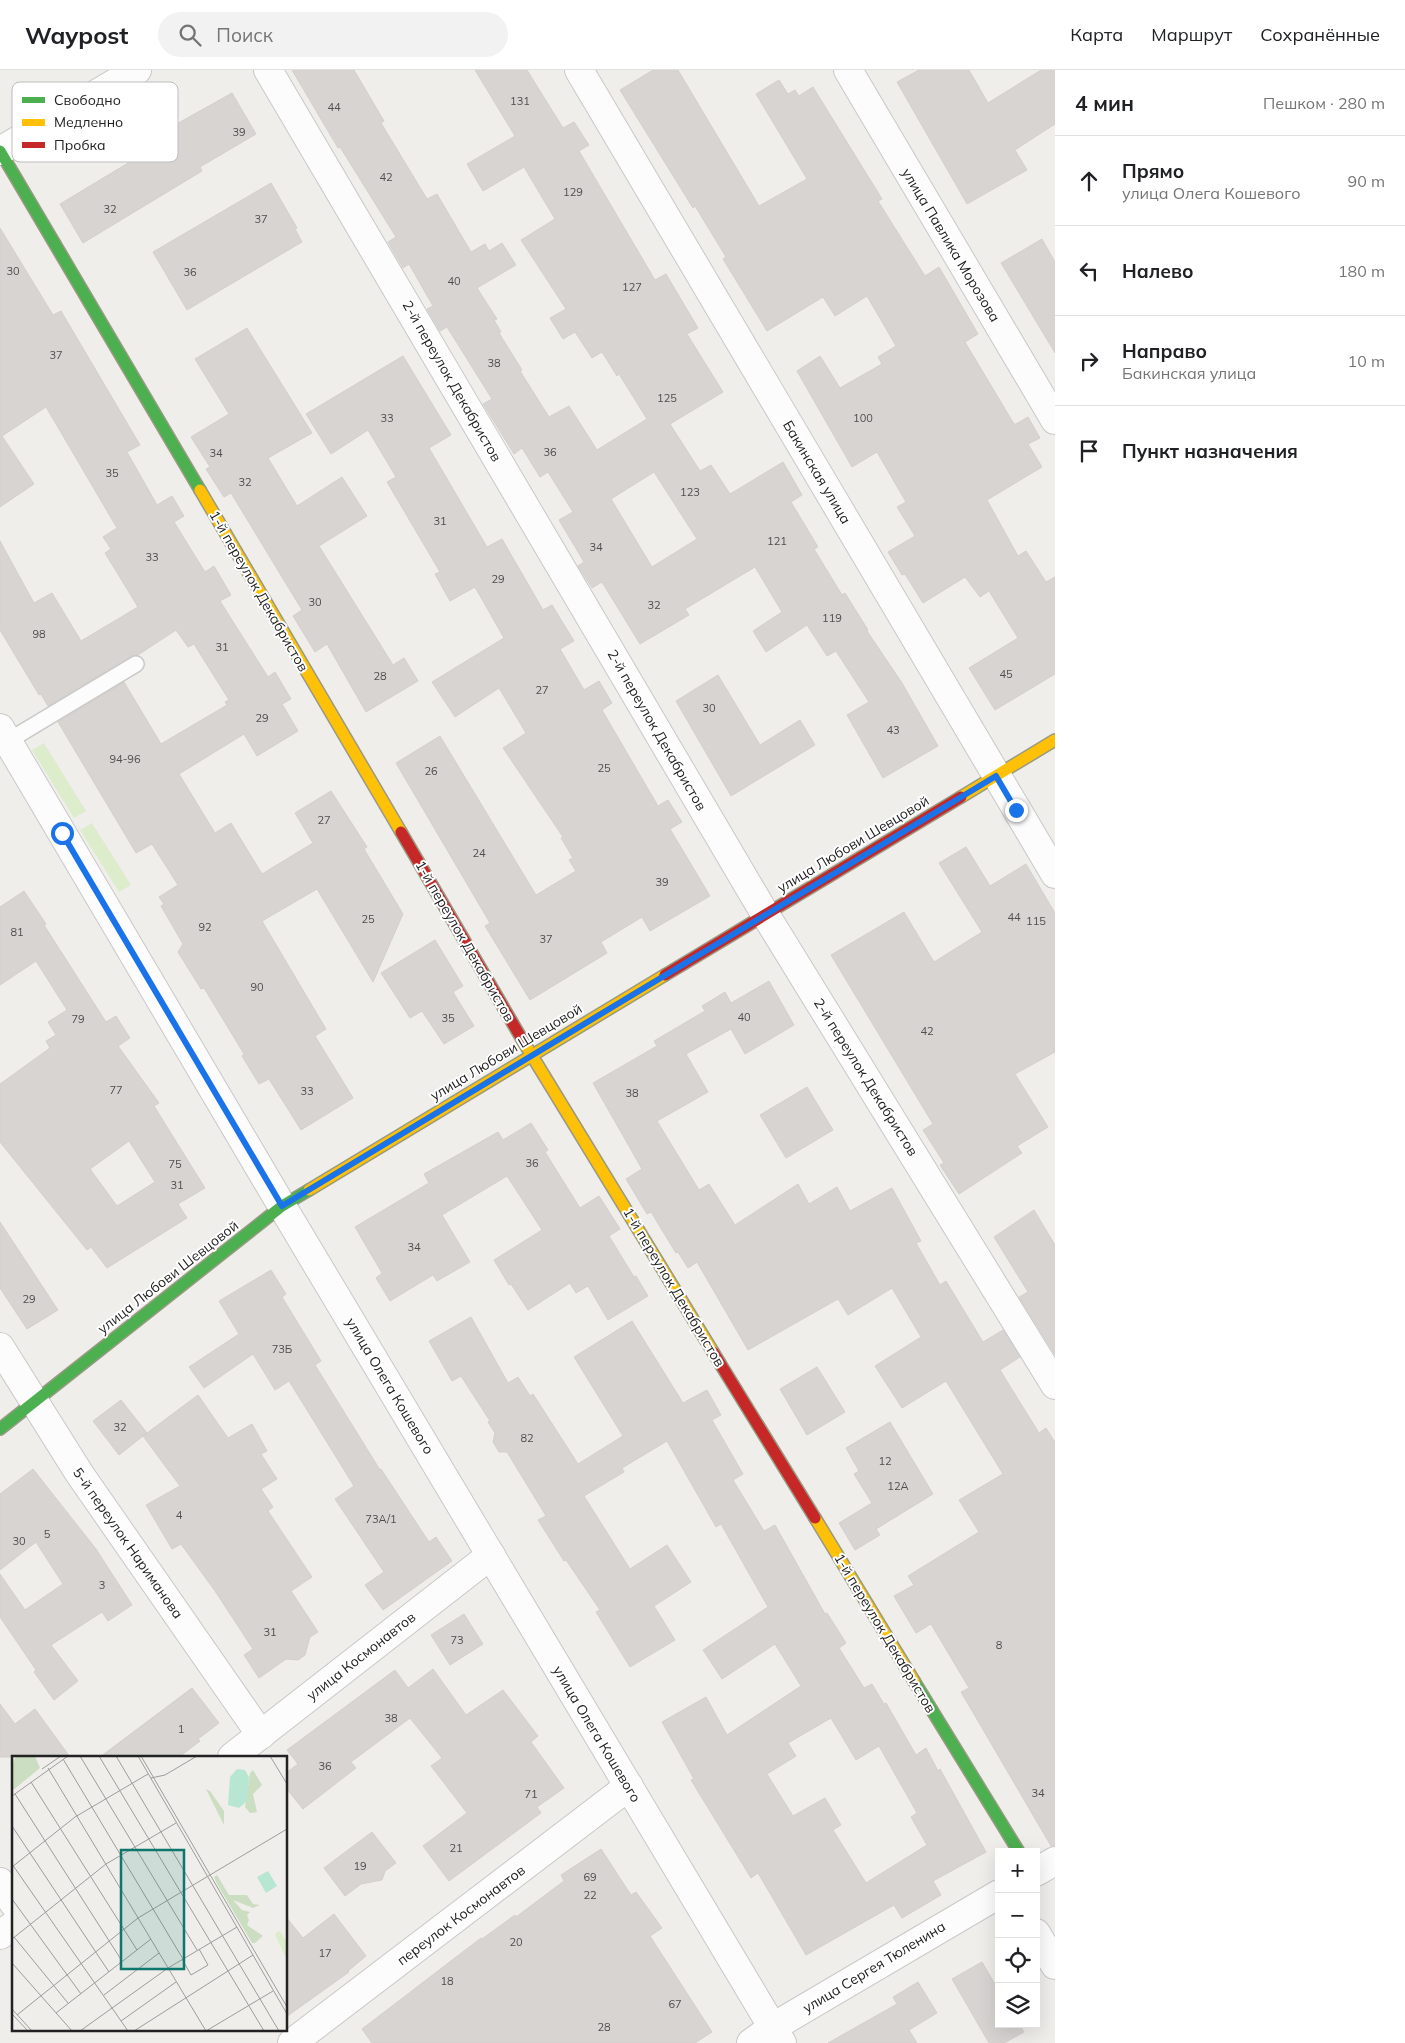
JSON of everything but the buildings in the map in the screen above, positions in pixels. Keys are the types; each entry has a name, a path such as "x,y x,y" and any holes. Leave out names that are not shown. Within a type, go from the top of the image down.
{"street":[{"path":"117,82 137,70"},
{"name":"2-й переулок Декабристов","path":"268,70 765,914 1055,1385"},
{"name":"Бакинская улица","path":"579,70 1055,874"},
{"name":"улица Павлика Морозова","path":"848,70 1055,420"},
{"path":"0,151 12,144"},
{"name":"1-й переулок Декабристов","path":"0,151 531,1054 1017,1848"},
{"name":"улица Олега Кошевого","path":"4,734 282,1206 629,1786 769,2038"},
{"name":"улица Любови Шевцовой","path":"0,1429 282,1206 531,1054 1055,740"},
{"name":"5-й переулок Нариманова","path":"0,1347 79,1473 261,1735"},
{"name":"улица Космонавтов","path":"233,1756 490,1555"},
{"name":"переулок Космонавтов","path":"292,2043 629,1786"},
{"path":"1040,1870 1055,1861"},
{"path":"0,1882 12,1901"},
{"name":"улица Сергея Тюленина","path":"769,2038 995,1897"},
{"path":"0,1936 12,1927"},
{"path":"1039,1938 1055,1965"}],"lane":[{"path":"4,734 136,664"}],"green space":[{"path":"44,743 86,811 74,818 32,750"},
{"path":"92,823 131,885 119,892 80,830"}],"traffic: fast":[{"path":"0,151 200,490"},
{"path":"0,1429 282,1206 309,1190"},
{"path":"914,1681 1017,1848"}],"traffic: slow":[{"path":"200,490 401,832"},
{"path":"961,797 1055,740"},
{"path":"309,1190 665,975"},
{"path":"523,1041 713,1352"},
{"path":"815,1518 914,1681"}],"traffic: jam":[{"path":"665,975 961,797"},
{"path":"401,832 523,1041"},
{"path":"713,1352 815,1518"}],"route":[{"path":"62,833 282,1206 531,1054 996,776 1016,810"}]}
